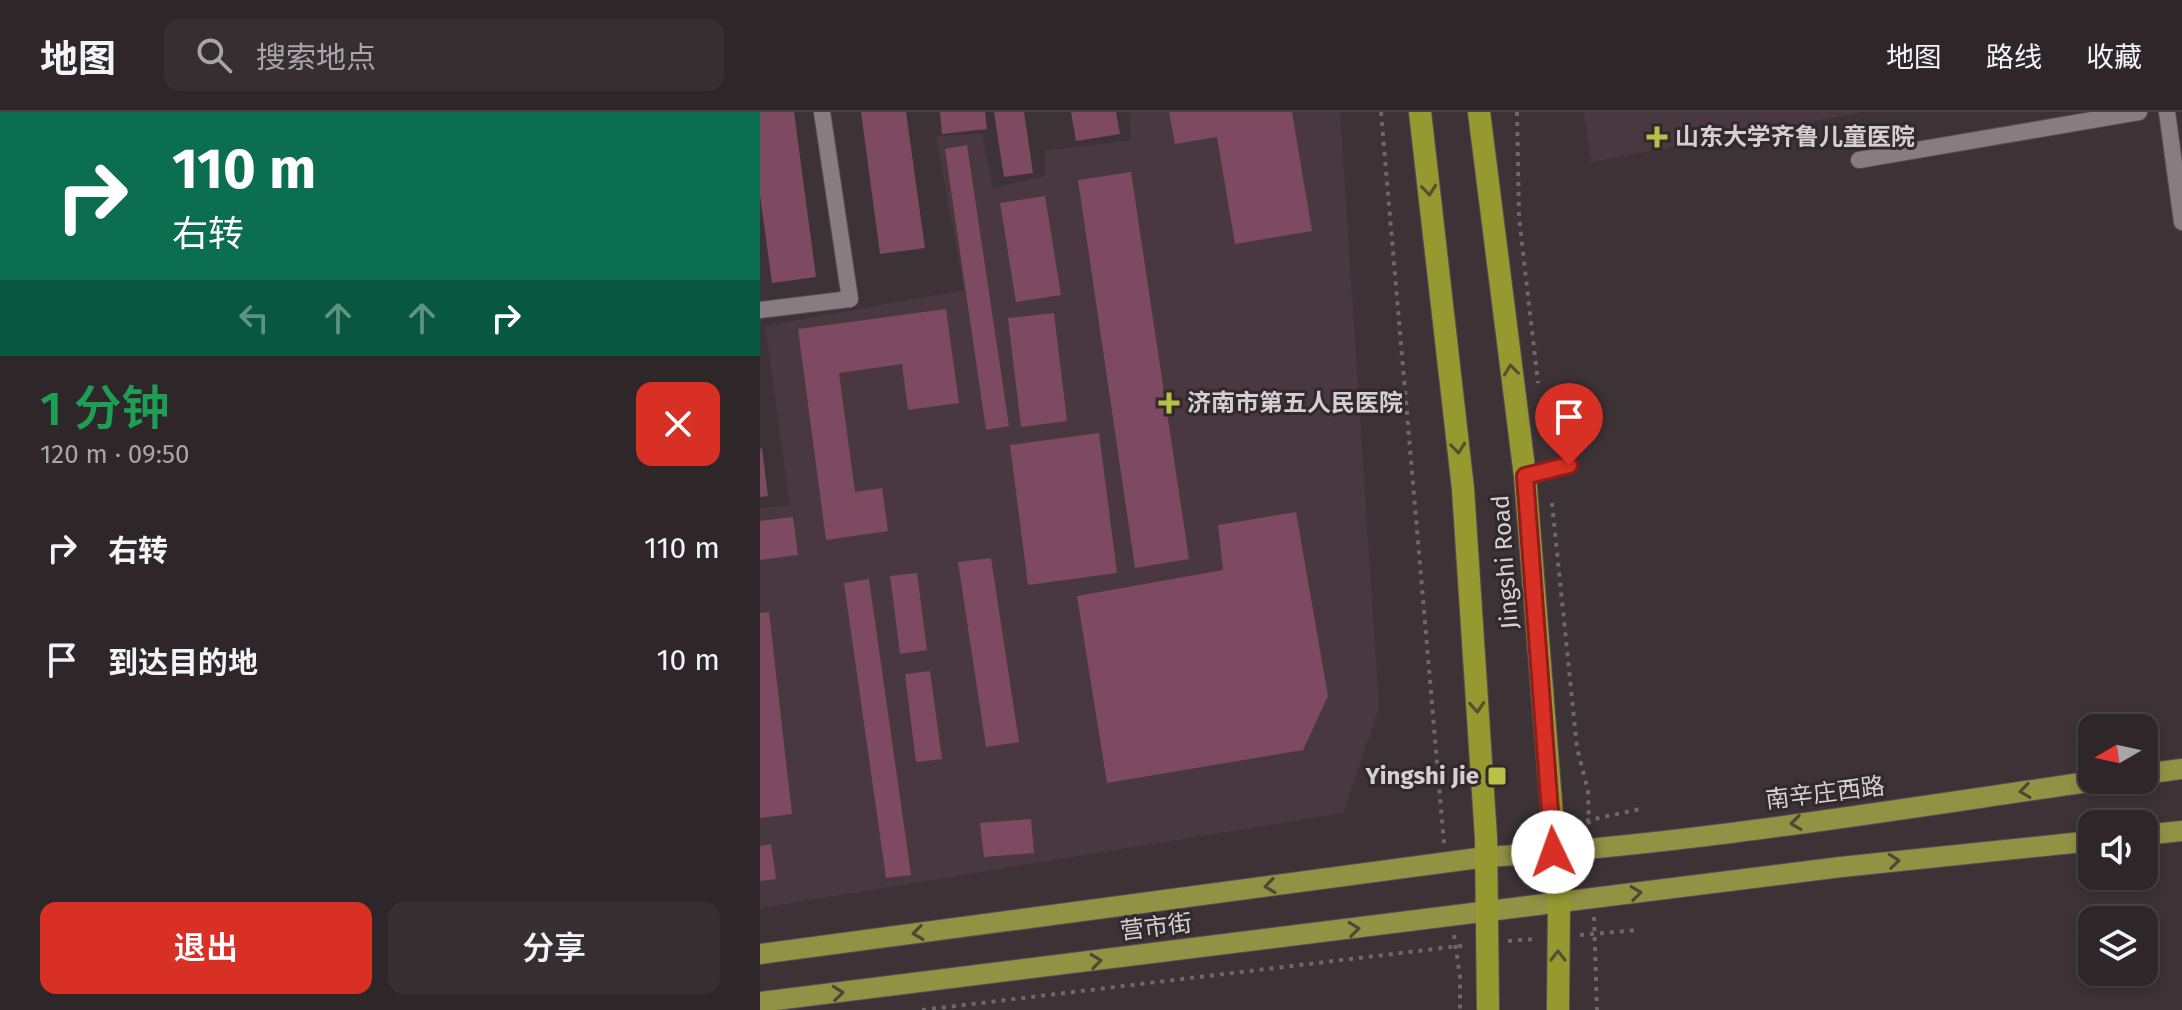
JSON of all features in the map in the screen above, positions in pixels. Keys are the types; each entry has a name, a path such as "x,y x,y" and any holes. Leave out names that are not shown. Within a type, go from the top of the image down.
{"highway":[{"name":"Jingshi Road","path":"1420,112 1463,489 1486,857 1488,1010"},
{"name":"Jingshi Road","path":"1479,112 1525,476 1559,903 1558,1010"}],"main road":[{"path":"2158,772 2182,769"},
{"name":"南辛庄西路","path":"1553,852 1901,810 2078,784"},
{"path":"2158,834 2182,831"},
{"path":"1559,903 2078,843"},
{"name":"营市街","path":"760,954 1486,857 1553,852"},
{"name":"营市街","path":"760,1002 1559,903"}],"street":[{"path":"760,310 850,299 822,112"},
{"path":"1859,160 2139,112"},
{"path":"2167,112 2182,222"},
{"path":"1525,476 1569,465"}],"path":[{"path":"1381,112 1440,818 1448,862"},
{"path":"1517,112 1519,217 1539,391"},
{"path":"1549,470 1577,748 1588,791 1588,848"},
{"path":"1592,898 1597,1010"},
{"path":"1452,916 1460,1010"},
{"path":"922,1010 1487,942 1638,930"}],"shaded area":[{"name":"济南市第五人民医院","path":"1129,112 1340,112 1379,708 1343,813 760,908 760,508 790,505 765,326 964,290 936,136 982,134 993,188 1045,176 1045,151 1131,140"},
{"name":"山东大学齐鲁儿童医院","path":"1584,112 1863,112 1591,162"}],"building":[{"path":"760,112 794,112 816,277 772,283 760,195"},
{"path":"861,112 906,112 925,248 880,254"},
{"path":"940,112 985,112 987,129 942,134"},
{"path":"994,112 1024,112 1033,173 1004,177"},
{"path":"1071,112 1116,112 1120,134 1076,141"},
{"path":"1169,112 1292,112 1312,231 1235,244 1217,137 1175,144"},
{"path":"967,145 1009,426 986,430 945,149"},
{"path":"1131,172 1189,559 1135,568 1078,180"},
{"path":"1045,196 1061,295 1016,302 1000,203"},
{"path":"946,309 959,403 908,410 902,364 839,373 855,492 882,488 888,531 826,540 798,329"},
{"path":"1054,313 1067,421 1021,427 1008,318"},
{"path":"1099,433 1117,573 1028,585 1010,445"},
{"path":"760,449 768,496 760,497"},
{"path":"1296,512 1328,696 1303,750 1107,783 1077,596 1223,570 1218,525"},
{"path":"793,517 798,555 760,560 760,521"},
{"path":"991,558 1019,742 986,747 958,562"},
{"path":"917,573 927,650 900,654 890,576"},
{"path":"869,579 911,875 886,878 844,583"},
{"path":"769,612 792,814 760,818 760,613"},
{"path":"930,671 942,759 916,762 905,674"},
{"path":"1031,819 1034,853 984,857 980,823"},
{"path":"771,844 776,879 760,881 760,846"}],"place":[{"name":"山东大学齐鲁儿童医院","path":"1657,137"},
{"name":"济南市第五人民医院","path":"1169,403"},
{"name":"Yingshi Jie","path":"1497,776"}],"route":[{"path":"1553,852 1525,476 1569,465"}]}
